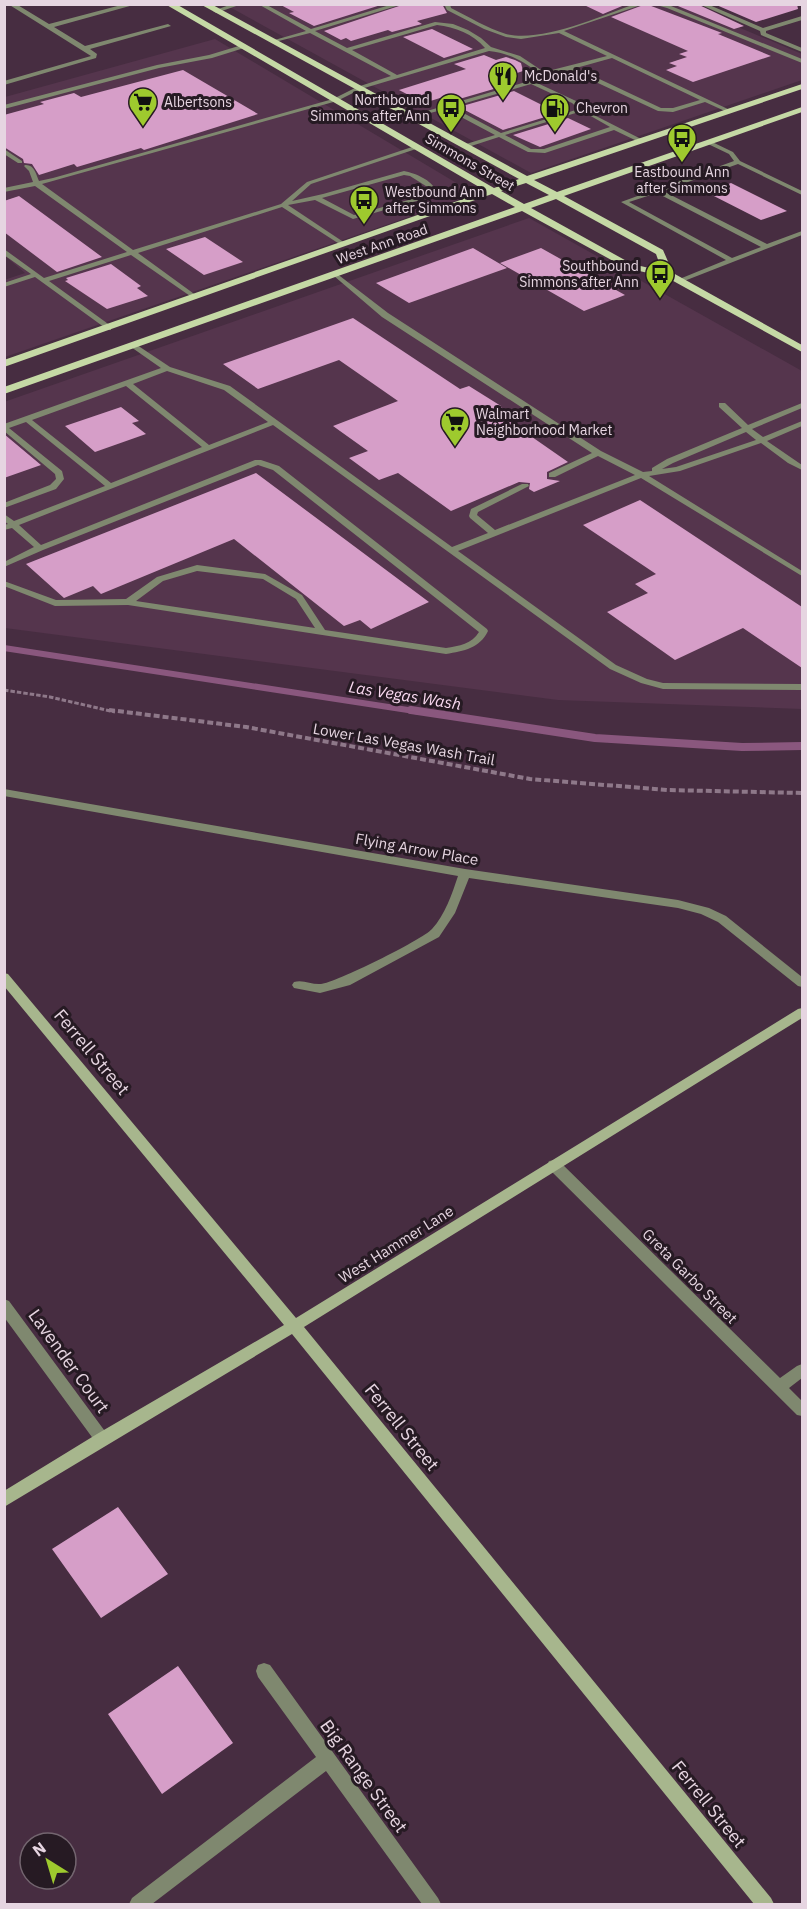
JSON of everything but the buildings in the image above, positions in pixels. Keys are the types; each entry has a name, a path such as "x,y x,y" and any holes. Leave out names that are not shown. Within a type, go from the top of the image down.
{"main road":[{"name":"Simmons Street","path":"169,4 493,191 629,266 674,278 802,349"},
{"name":"Simmons Street","path":"204,4 660,252 674,278"},
{"name":"West Ann Road","path":"4,391 121,336 195,297 493,191 802,86"},
{"name":"West Ann Road","path":"4,364 121,336 336,275 802,110"}],"street":[{"path":"4,12 14,6 28,4"},
{"path":"50,26 134,4"},
{"path":"4,82 94,57 94,54 14,6"},
{"path":"84,48 168,26"},
{"name":"Flying Arrow Place","path":"4,792 465,873 604,892 705,911 722,919 802,983"},
{"path":"298,986 320,988 346,982 435,934 443,924 459,893 465,873"},
{"name":"Ferrell Street","path":"4,978 294,1326 765,1905"},
{"name":"West Hammer Lane","path":"4,1500 102,1439 294,1326 802,1012"},
{"name":"Greta Garbo Street","path":"554,1165 802,1410"},
{"name":"Lavender Court","path":"4,1305 102,1439"},
{"path":"779,1388 802,1370"},
{"name":"Big Range Street","path":"264,1671 432,1905"},
{"path":"138,1905 327,1759"}],"lane":[{"path":"216,11 240,4"},
{"path":"273,42 401,4"},
{"path":"447,4 449,9 506,36 517,38 559,31 642,4"},
{"path":"655,4 669,7 802,61"},
{"path":"700,4 763,30 802,18"},
{"path":"263,5 397,77"},
{"path":"347,50 437,23 458,13"},
{"path":"437,23 448,24 481,40 489,49"},
{"path":"763,30 763,34 802,50"},
{"path":"559,31 729,111"},
{"path":"786,43 794,40"},
{"path":"4,107 159,66 210,57 242,47"},
{"path":"6,188 37,184 335,100 359,88 489,49 504,51 537,67 543,74"},
{"path":"412,117 531,82 543,74 612,56"},
{"path":"571,68 660,110 673,110 705,100"},
{"path":"531,82 574,102 614,128 641,141"},
{"path":"447,106 530,151 537,152 614,128"},
{"path":"465,146 584,109"},
{"path":"710,143 731,153 738,162 802,194"},
{"path":"283,205 309,183 417,147"},
{"path":"4,152 20,162"},
{"path":"731,260 624,202 738,162"},
{"path":"27,166 32,170 37,184 195,297"},
{"path":"44,280 283,205 317,198 395,174 412,174 432,187 431,194 361,216 348,217 317,198"},
{"path":"657,190 670,200 724,228 767,247"},
{"path":"283,205 343,244"},
{"path":"640,210 652,206"},
{"path":"653,218 666,213"},
{"path":"668,225 681,220"},
{"path":"680,232 693,228"},
{"path":"674,278 731,260 802,232"},
{"path":"693,239 706,235"},
{"path":"711,249 725,244"},
{"path":"4,251 167,369 227,388 613,667 663,686 802,687"},
{"path":"4,285 36,275"},
{"path":"336,275 385,315 598,453 642,475 802,574"},
{"path":"4,427 167,369"},
{"path":"127,383 208,448"},
{"path":"723,405 747,430 763,440 778,454 802,468"},
{"path":"652,472 670,461 802,405"},
{"path":"27,419 110,486"},
{"path":"4,528 274,422"},
{"path":"452,550 642,475 677,469 763,440 802,423"},
{"path":"4,427 59,473 60,479 53,487 4,506"},
{"path":"552,475 598,453"},
{"path":"4,565 40,548 258,462 276,468 484,631 482,638 475,642 462,648 446,651 128,602 55,603 4,583"},
{"path":"494,534 473,516 474,512 525,486"},
{"path":"4,516 40,548"},
{"path":"128,602 160,579 197,568 265,577 299,597 322,632"}],"path":[{"name":"Lower Las Vegas Wash Trail","path":"4,690 50,697 122,713 246,727 530,779 668,790 802,793"}],"shaded area":[{"path":"226,5 686,5 802,54 802,80 531,173"},
{"path":"215,39 475,194 5,357 4,280 25,273 5,256 5,97"},
{"path":"529,218 802,371 802,709 558,700 5,628 4,402"}],"waterway":[{"name":"Las Vegas Wash","path":"4,648 421,712"},
{"name":"Las Vegas Wash","path":"411,710 595,738 742,747 802,746"}],"place":[{"name":"McDonald's","path":"503,102"},
{"name":"Albertsons","path":"143,128"},
{"name":"Northbound Simmons after Ann","path":"451,134"},
{"name":"Chevron","path":"555,134"},
{"name":"Eastbound Ann after Simmons","path":"682,164"},
{"name":"Westbound Ann after Simmons","path":"364,226"},
{"name":"Southbound Simmons after Ann","path":"660,300"},
{"name":"Walmart Neighborhood Market","path":"455,448"}]}
